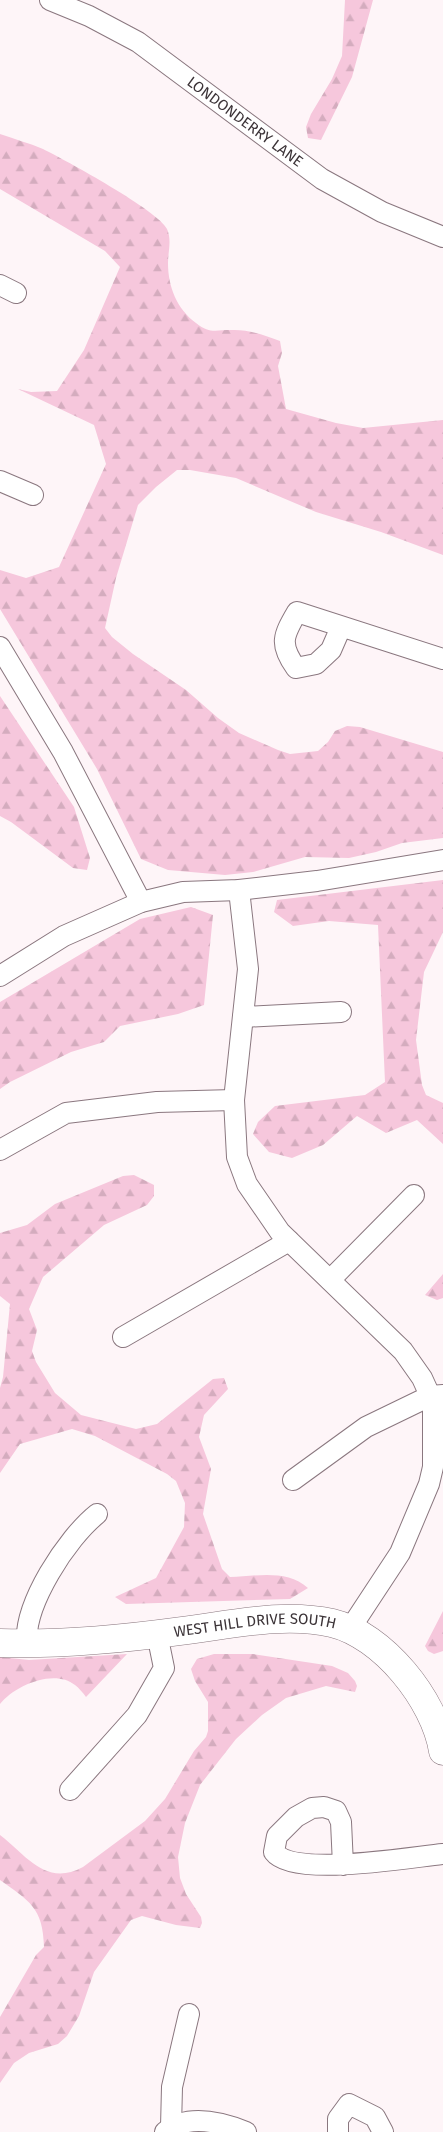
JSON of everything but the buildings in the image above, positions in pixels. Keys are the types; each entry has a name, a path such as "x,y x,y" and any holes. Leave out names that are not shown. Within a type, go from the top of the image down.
{"street":[{"name":"LONDONDERRY LANE","path":"50,0 89,16 138,42 322,179 382,212 443,237"},
{"path":"0,481 33,494"},
{"path":"341,626 443,660"},
{"path":"0,648 63,752 141,902"},
{"path":"0,976 64,936 141,902 183,892 239,890 317,881 443,860"},
{"path":"239,890 248,969 234,1100 237,1157 244,1175 258,1200 280,1232 403,1351 436,1396"},
{"path":"243,1017 341,1012"},
{"path":"0,1150 66,1113 157,1102 234,1100"},
{"path":"330,1280 414,1196"},
{"path":"123,1337 289,1240"},
{"path":"293,1480 366,1427 436,1396"},
{"path":"350,1629 400,1553 429,1484 433,1467 433,1402 436,1396"},
{"path":"27,1644 26,1634 35,1601 62,1552 82,1526 97,1514"},
{"name":"WEST HILL DRIVE SOUTH","path":"0,1643 27,1644 158,1634 252,1622 302,1618 332,1623 350,1629 393,1660 416,1688 437,1729 443,1747"},
{"path":"70,1790 138,1715 164,1668 158,1634"},
{"path":"343,1865 443,1854"},
{"path":"189,2014 172,2087 168,2129 197,2120 234,2127 246,2132"},
{"path":"338,2132 338,2119 349,2104 375,2117 383,2132"}],"green space":[{"path":"345,0 373,0 352,77 321,140 308,138 306,127 311,114 332,79 342,56"},
{"path":"0,134 43,149 71,164 110,186 147,210 160,221 167,229 169,237 168,272 172,289 179,304 189,317 209,330 250,331 280,341 282,353 278,366 286,409 336,423 363,428 443,420 443,555 381,532 316,512 236,478 190,470 177,470 138,505 116,578 105,628 112,637 133,654 186,690 218,718 239,733 278,750 290,754 318,751 328,742 335,731 347,726 360,727 443,752 443,838 402,843 376,852 349,858 305,857 253,872 225,875 168,870 141,859 97,769 0,609 0,570 26,578 59,567 106,464 94,425 18,389 31,392 57,391 84,350 120,267 105,251 0,189"},
{"path":"0,696 74,807 90,858 87,870 73,868 0,816"},
{"path":"443,880 443,932 424,972 416,1040 422,1085 426,1095 443,1103 443,1144 417,1120 386,1133 357,1116 323,1145 292,1158 269,1152 253,1134 258,1122 275,1106 365,1095 385,1082 378,925 329,921 293,926 274,912 277,900"},
{"path":"191,907 213,915 204,1005 178,1014 120,1026 104,1042 71,1052 10,1082 0,1089 0,1002 140,919"},
{"path":"134,1175 154,1185 154,1196 147,1205 104,1225 43,1277 29,1309 37,1330 32,1351 36,1362 55,1393 81,1415 136,1429 157,1424 213,1379 224,1378 228,1389 204,1415 199,1437 211,1469 203,1514 222,1569 230,1577 281,1576 300,1582 308,1588 290,1599 126,1604 115,1597 156,1578 184,1527 185,1503 176,1481 167,1474 95,1436 72,1429 20,1444 0,1473 0,1388 3,1377 10,1304 0,1296 0,1233 27,1225 55,1204 123,1176"},
{"path":"443,1274 443,1298 437,1300 425,1295"},
{"path":"443,1611 443,1651 434,1654 428,1651 425,1646"},
{"path":"127,1654 86,1697 76,1686 66,1680 56,1678 35,1681 24,1686 6,1697 0,1704 0,1657 29,1660"},
{"path":"214,1654 253,1654 332,1666 348,1673 357,1686 355,1692 326,1686 286,1698 262,1715 236,1739 200,1785 185,1823 178,1857 180,1878 186,1894 201,1917 202,1923 200,1928 176,1925 142,1916 131,1920 94,1972 79,2016 67,2036 58,2044 29,2053 14,2063 0,2083 0,2017 36,1955 44,1947 41,1923 32,1906 0,1880 0,1835 28,1860 38,1866 58,1873 70,1872 83,1867 145,1821 165,1799 194,1751 206,1737 208,1731 208,1702 195,1681 191,1669 197,1659"}]}
